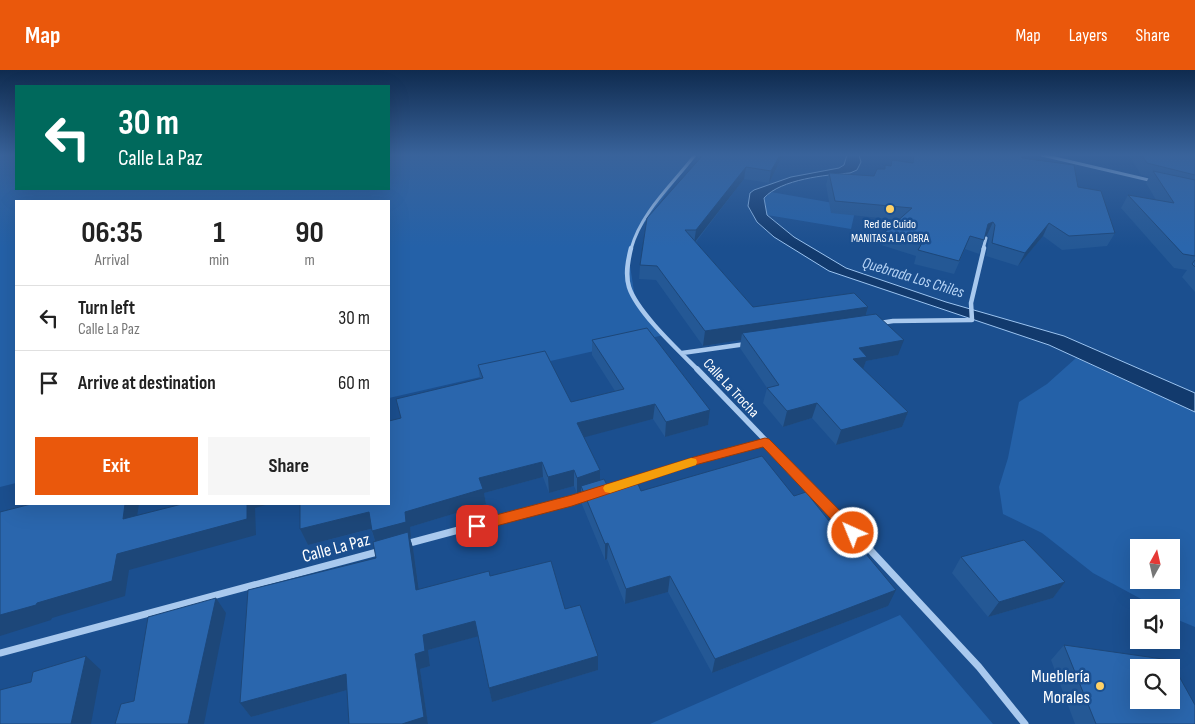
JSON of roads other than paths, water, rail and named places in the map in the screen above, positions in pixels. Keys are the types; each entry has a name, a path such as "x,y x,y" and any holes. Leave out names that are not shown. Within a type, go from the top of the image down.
{"street":[{"name":"Calle La Trocha","path":"672,186 637,233 630,252 628,270 631,291 638,304 664,335 765,442 908,589 979,667 1025,724"},
{"path":"874,324 894,321 972,320 971,303 986,238"},
{"path":"682,353 748,343"},
{"path":"600,491 694,461 765,442"},
{"path":"401,546 591,494"},
{"name":"Calle La Paz","path":"0,653 392,548"}],"place":[{"name":"Red de Cuido MANITAS A LA OBRA","path":"890,209"},
{"name":"Mueblería Morales","path":"1100,686"}],"water label":[{"name":"Quebrada Los Chiles","path":"913,278"}]}
